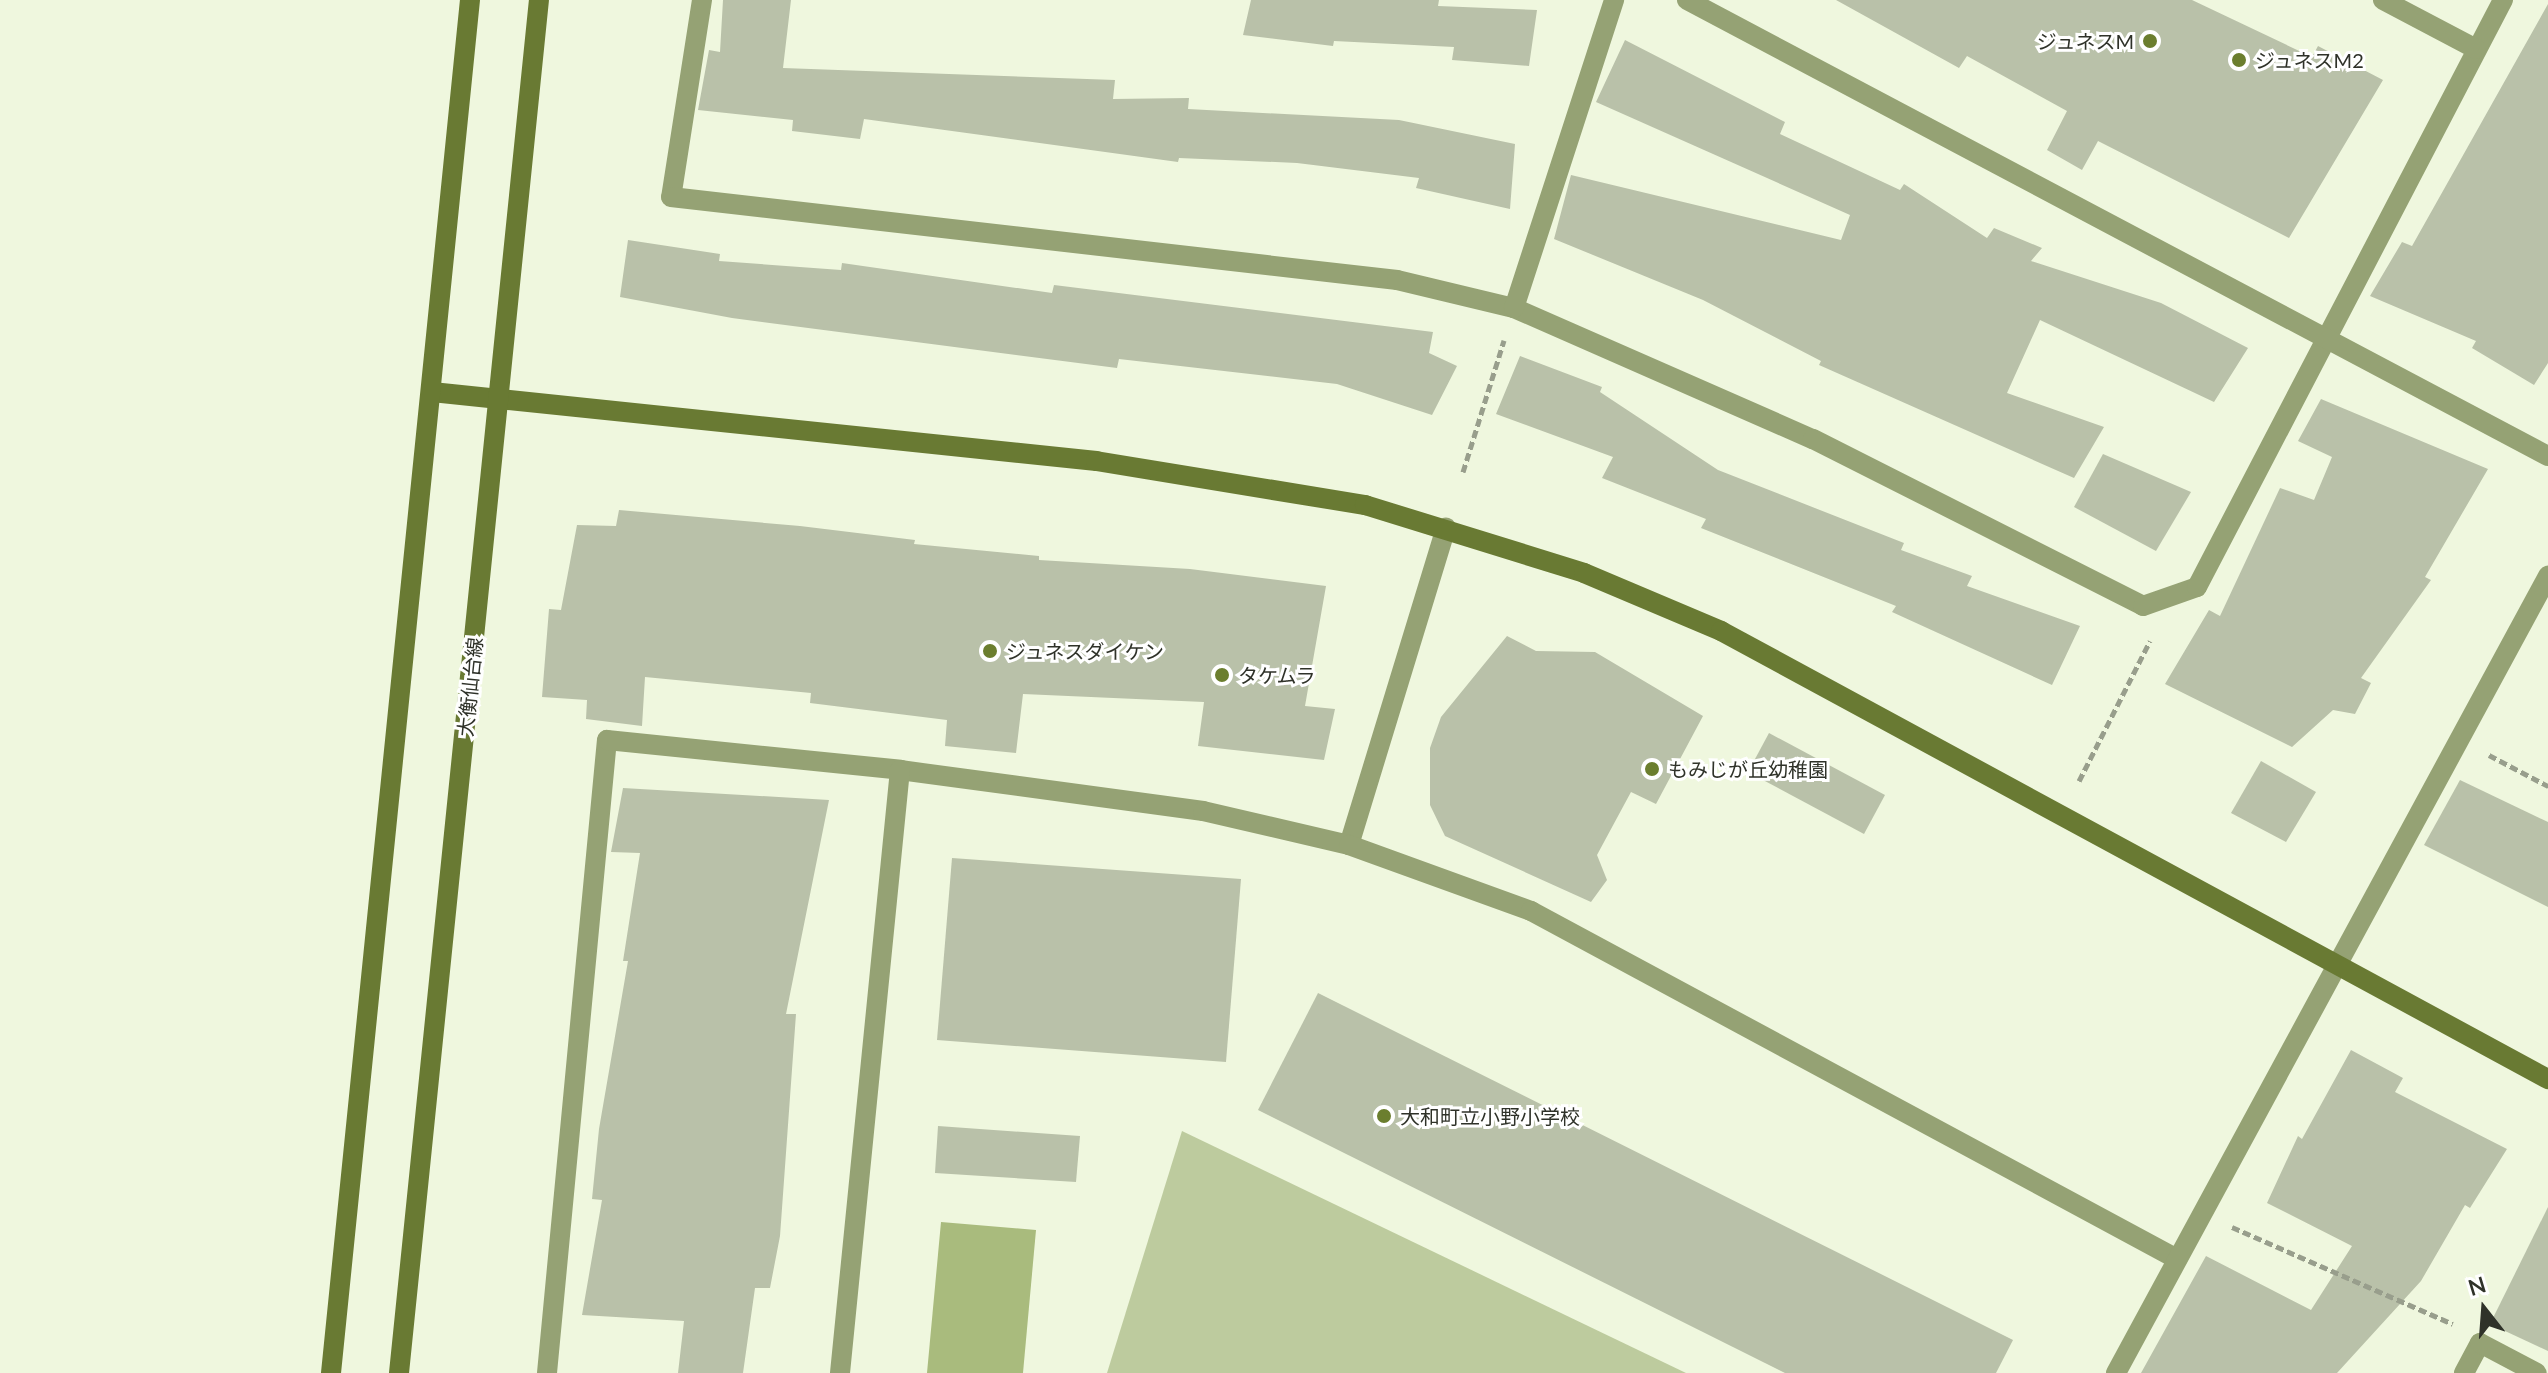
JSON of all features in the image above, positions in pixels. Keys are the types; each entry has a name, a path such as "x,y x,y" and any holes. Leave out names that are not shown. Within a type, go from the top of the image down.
{"main road":[{"path":"331,1373 470,0"},
{"name":"大衡仙台線","path":"399,1373 539,0"},
{"path":"432,392 1096,461 1365,505 1446,528 1584,573 1721,631 2548,1079"}],"street":[{"path":"702,0 671,197 1397,280 1514,308 1813,439 2143,606 2197,587 2324,337 2503,0"},
{"path":"1514,308 1614,0"},
{"path":"1687,0 2548,456"},
{"path":"2383,0 2476,49"},
{"path":"1349,845 1446,528"},
{"path":"2116,1373 2334,965 2548,576"},
{"path":"547,1373 607,740 900,770 1203,811 1349,845 1531,911 2177,1259"},
{"path":"840,1373 900,770"},
{"path":"2464,1373 2480,1343 2537,1373"}],"path":[{"path":"1463,472 1514,308"},
{"path":"2079,781 2153,635 2143,606"},
{"path":"2458,739 2548,786"},
{"path":"2201,1213 2446,1319 2480,1343"}],"shaded area":[{"path":"1182,1131 1686,1373 1107,1373"},
{"path":"941,1222 1036,1230 1023,1373 927,1373"}],"building":[{"path":"723,0 791,0 783,68 1115,80 1113,99 1189,98 1188,109 1399,120 1515,144 1510,209 1416,188 1419,178 1297,163 1179,158 1178,162 864,119 860,139 792,131 793,120 698,110 709,50 720,52"},
{"path":"1251,0 1439,0 1438,6 1537,10 1529,66 1452,60 1454,47 1334,41 1333,46 1243,35"},
{"path":"1836,0 2192,0 2312,57 2318,46 2383,80 2289,238 2098,141 2082,170 2047,150 2067,111 1967,56 1959,68"},
{"path":"2548,4 2548,363 2534,385 2472,348 2476,341 2370,296 2402,242 2412,246"},
{"path":"1625,40 1785,122 1780,134 1900,190 1904,184 1987,238 1994,228 2042,248 2031,261 2161,303 2248,348 2214,402 2040,320 2007,393 2104,427 2074,478 1819,365 1821,361 1703,300 1554,239 1571,175 1841,240 1850,215 1596,102"},
{"path":"628,240 720,254 719,261 841,270 842,263 1052,293 1054,285 1433,332 1429,353 1457,366 1432,415 1337,384 1119,359 1117,368 732,318 620,297"},
{"path":"1520,356 1602,387 1600,392 1718,470 1904,543 1901,550 1972,576 1967,586 2080,626 2052,685 1892,612 1896,606 1701,528 1706,519 1602,478 1613,457 1496,414"},
{"path":"2321,399 2488,469 2425,577 2431,580 2361,678 2371,683 2355,714 2333,710 2292,747 2165,684 2209,610 2220,616 2280,488 2314,500 2332,457 2298,441"},
{"path":"2103,454 2191,492 2156,551 2074,507"},
{"path":"619,510 800,526 915,540 914,544 1039,556 1039,560 1190,569 1326,586 1305,706 1335,709 1324,760 1198,746 1204,702 1023,694 1016,753 945,746 947,720 810,703 811,693 645,677 642,726 586,719 587,700 542,697 549,609 561,610 577,525 616,526"},
{"path":"1507,636 1536,651 1595,652 1703,716 1656,804 1631,792 1597,855 1607,880 1591,902 1445,836 1430,805 1430,748 1441,717"},
{"path":"1769,733 1885,795 1864,834 1748,772"},
{"path":"2261,761 2316,792 2286,842 2231,813"},
{"path":"2460,780 2548,822 2548,907 2424,845"},
{"path":"623,788 829,800 786,1014 796,1014 780,1236 770,1288 755,1288 743,1373 678,1373 684,1321 582,1315 602,1200 592,1199 599,1129 628,961 623,961 640,853 611,852"},
{"path":"952,858 1241,879 1226,1062 937,1040"},
{"path":"1318,993 2013,1340 1996,1373 1785,1373 1258,1110"},
{"path":"2351,1050 2403,1078 2395,1092 2507,1149 2470,1208 2465,1205 2421,1281 2337,1373 2141,1373 2206,1256 2311,1310 2352,1246 2267,1203 2298,1136 2302,1139"},
{"path":"938,1126 1080,1136 1076,1182 935,1173"},
{"path":"2548,1207 2548,1351 2490,1324"}],"place":[{"name":"ジュネスM","path":"2150,41"},
{"name":"ジュネスM2","path":"2239,60"},
{"name":"ジュネスダイケン","path":"990,651"},
{"name":"タケムラ","path":"1222,675"},
{"name":"もみじが丘幼稚園","path":"1652,769"},
{"name":"大和町立小野小学校","path":"1384,1116"}]}
